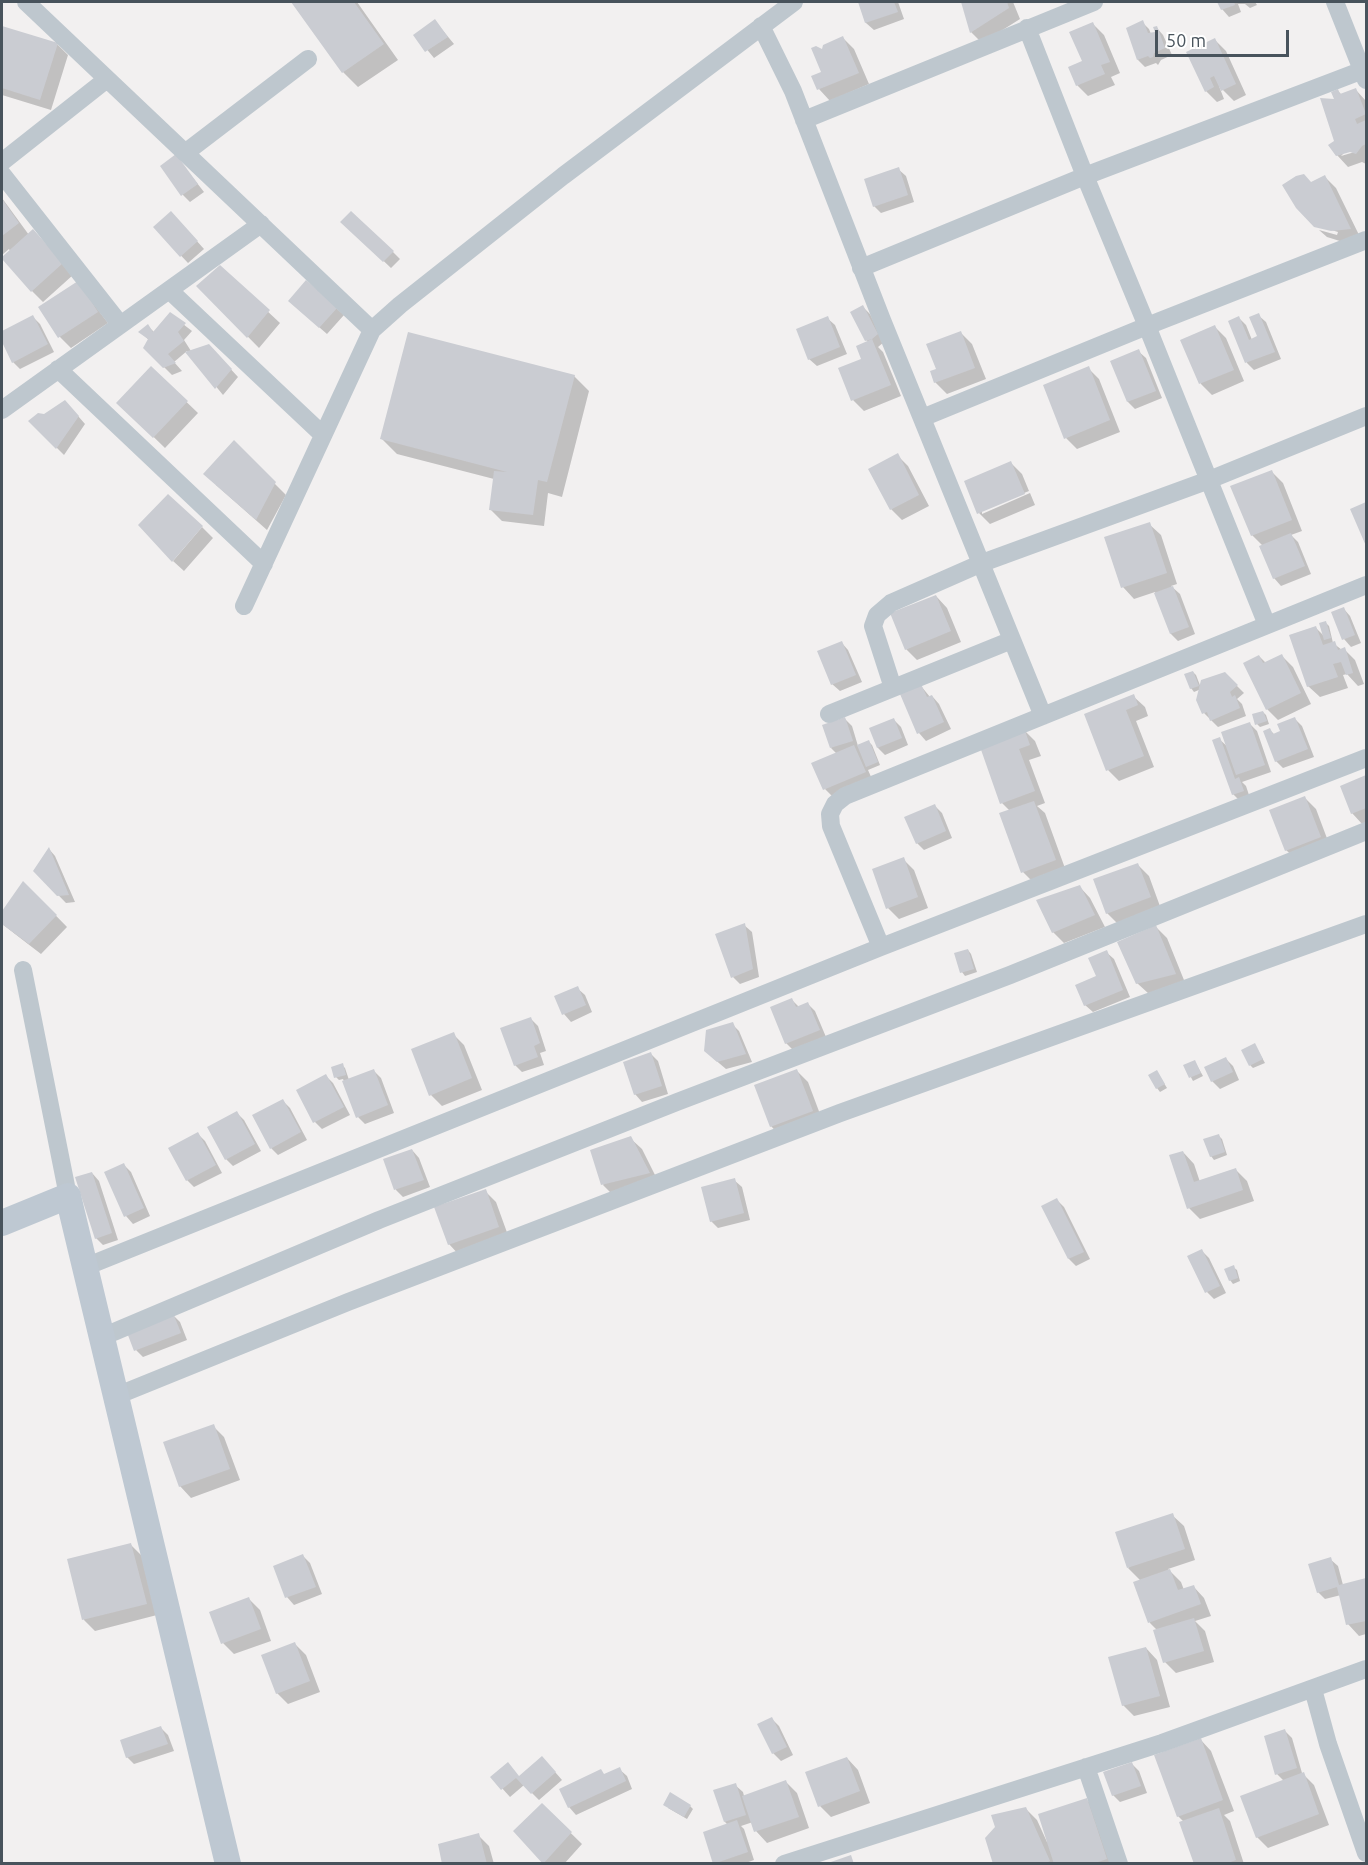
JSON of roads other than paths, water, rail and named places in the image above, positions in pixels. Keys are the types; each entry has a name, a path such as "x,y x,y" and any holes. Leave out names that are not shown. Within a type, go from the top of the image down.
{"street":[{"path":"26,2 372,330"},
{"path":"244,606 372,330 400,305 563,176 794,2"},
{"path":"804,120 1094,2"},
{"path":"861,268 1085,177 1365,73 1335,2"},
{"path":"760,26 793,91 861,268 1043,716"},
{"path":"1027,28 1267,625"},
{"path":"185,153 308,59"},
{"path":"2,162 107,79"},
{"path":"2,174 120,324"},
{"path":"5,401 58,369 261,224"},
{"path":"922,418 1366,240"},
{"path":"169,290 323,435"},
{"path":"58,369 264,564"},
{"path":"893,688 873,626 877,615 891,603 981,563 1209,480 1366,416"},
{"path":"881,948 831,826 830,814 835,804 845,796 1366,585"},
{"path":"829,714 1012,640"},
{"path":"85,1267 881,948 1366,759"},
{"path":"102,1337 380,1220 677,1102 1010,975 1366,831"},
{"path":"116,1396 348,1302 840,1113 1366,924"},
{"path":"23,970 68,1196 228,1863"},
{"path":"2,1223 68,1196"},
{"path":"784,1863 1162,1743 1366,1669"},
{"path":"1313,1689 1328,1744 1363,1834 1366,1853"},
{"path":"1086,1767 1119,1863"}]}
